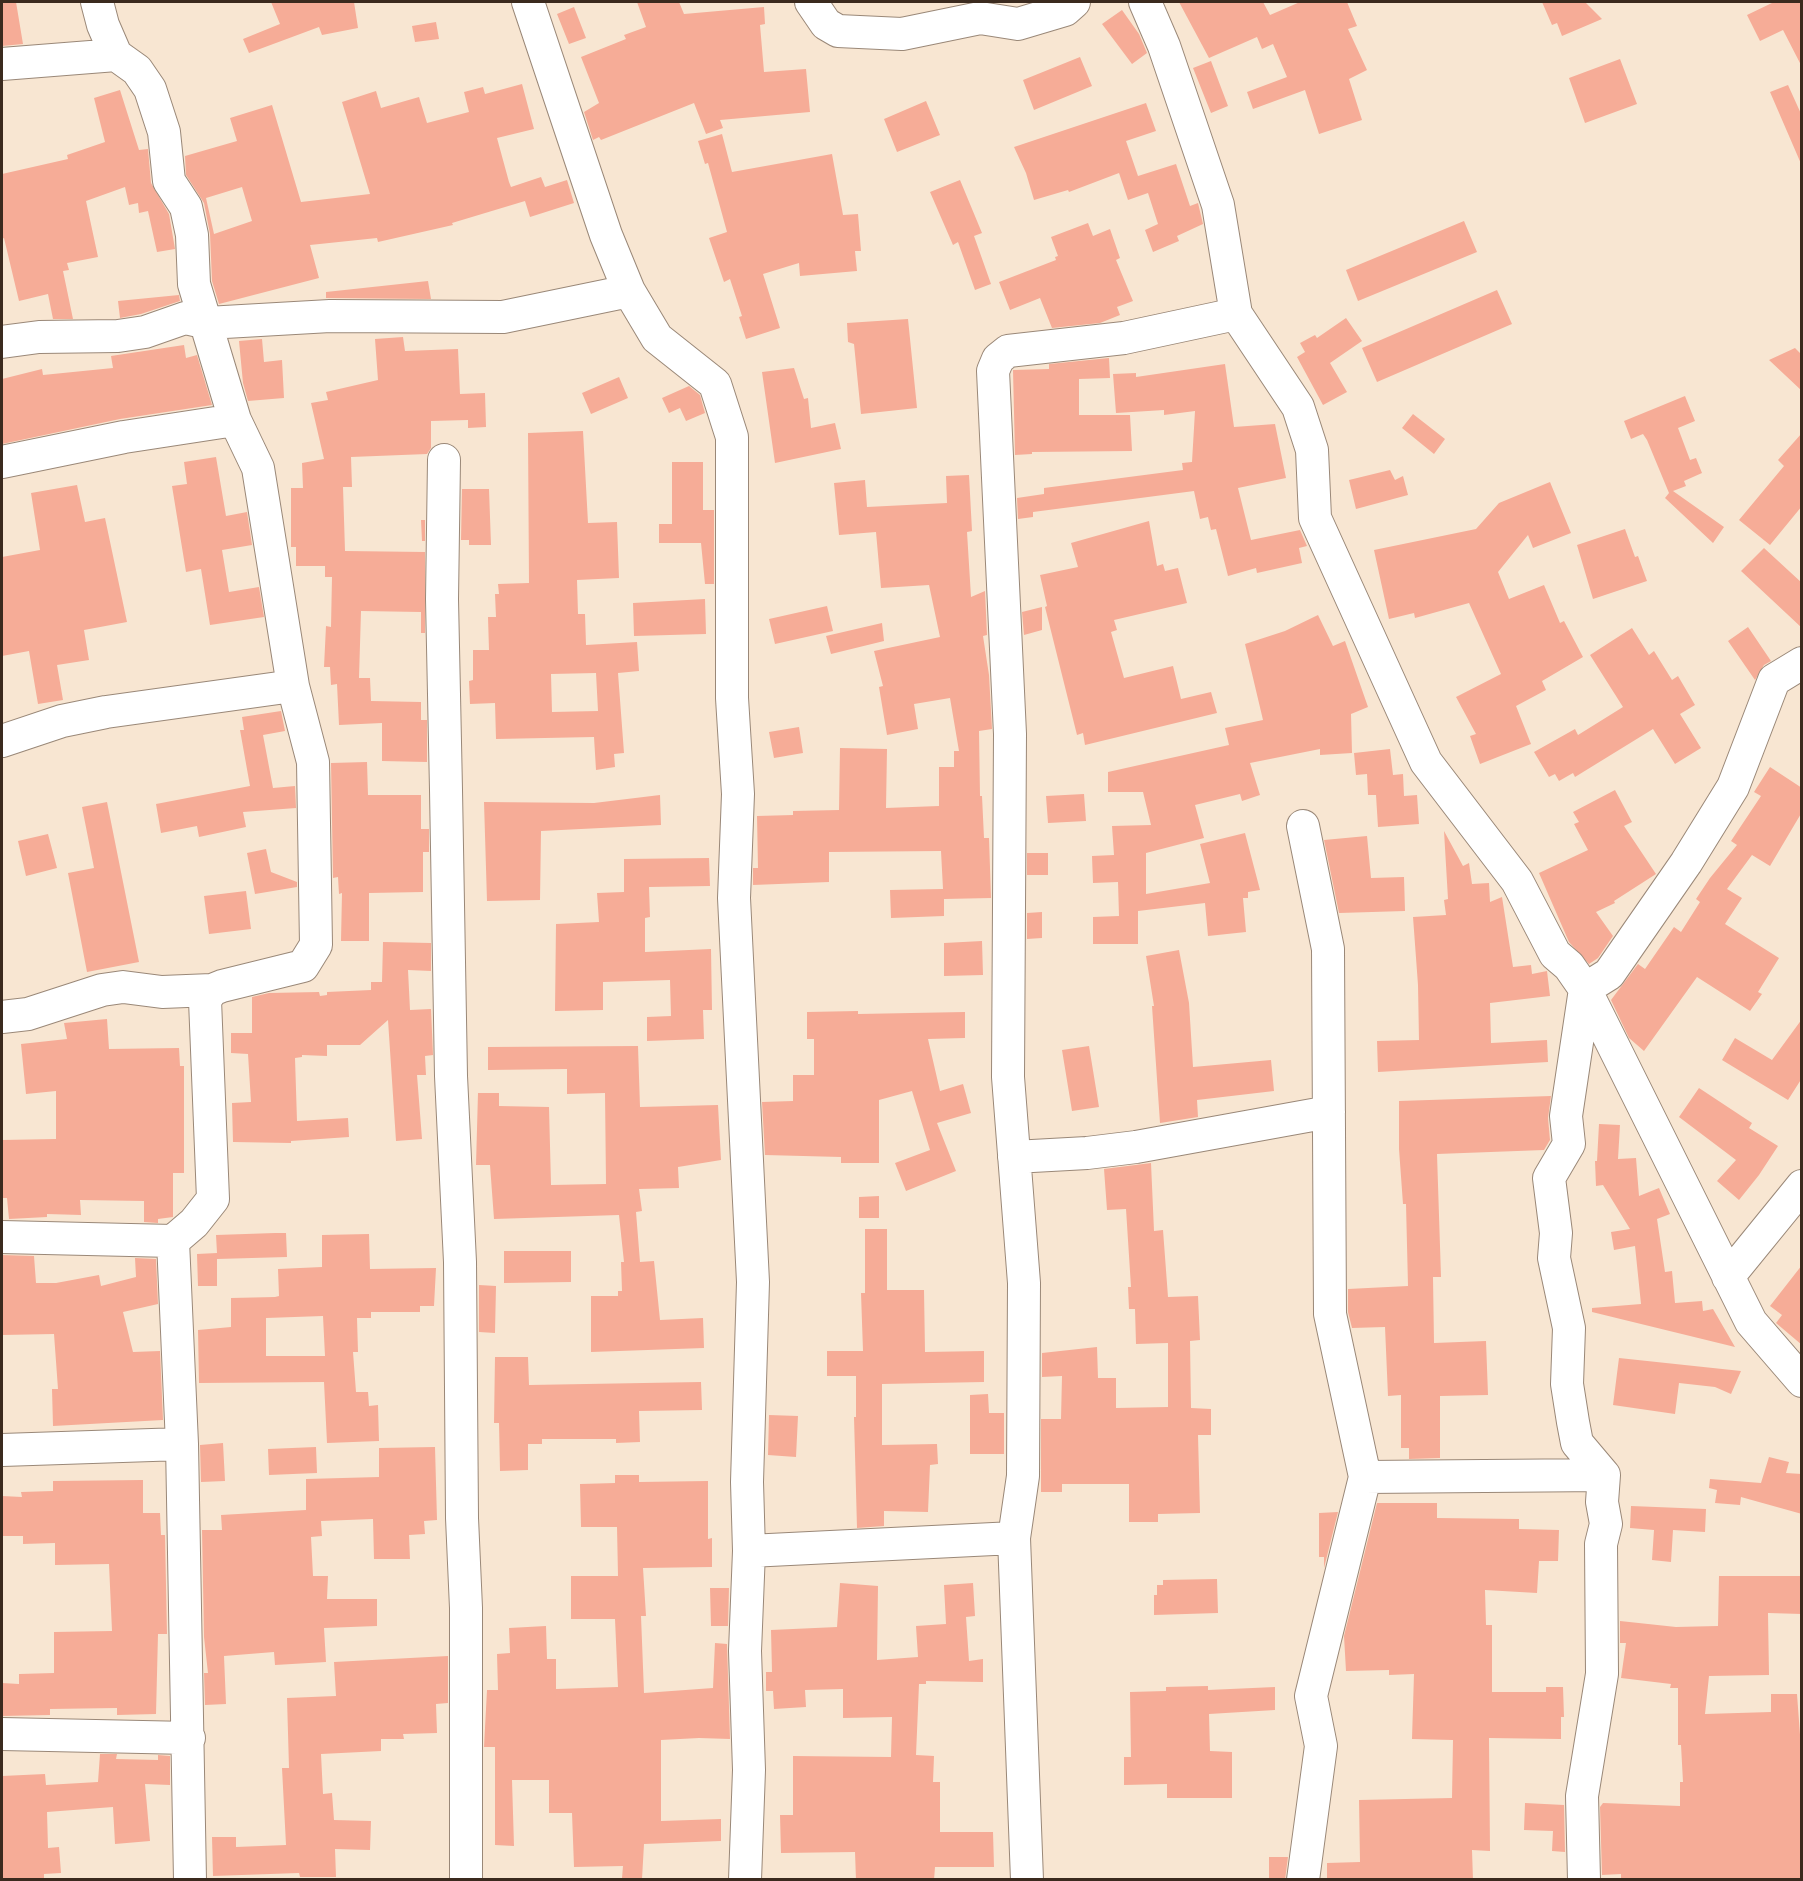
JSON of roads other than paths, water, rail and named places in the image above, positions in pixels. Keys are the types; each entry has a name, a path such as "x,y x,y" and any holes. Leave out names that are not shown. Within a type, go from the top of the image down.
{"street":[{"path":"2,1017 28,1014 102,990 123,987 162,992 212,990 303,966 316,945 313,762 293,686 258,468 235,420 194,284 192,235 186,207 169,181 164,132 150,89 137,70 116,55 103,25 97,2"},
{"path":"528,2 606,235 629,291 657,338 715,384 732,437 732,698 738,794 734,898 753,1282 747,1482 748,1770 745,1880"},
{"path":"811,2 826,24 838,31 902,34 980,18 1018,24 1026,23 1065,10 1074,2"},
{"path":"1145,2 1164,45 1218,205 1236,314 1298,407 1312,450 1315,518 1426,762 1517,880 1556,954 1569,966 1585,989 1751,1322 1802,1380"},
{"path":"2,64 116,55"},
{"path":"2,342 39,337 145,332 185,318 207,324 330,316 503,317 629,291"},
{"path":"1027,1880 1014,1538 1023,1476 1024,1283 1008,1077 1010,734 993,371 998,359 1008,351 1124,338 1236,314"},
{"path":"2,462 124,437 235,420"},
{"path":"444,460 442,598 447,873 451,1076 460,1262 462,1518 466,1608 466,1880"},
{"path":"1584,1880 1582,1796 1602,1674 1600,1544 1606,1524 1602,1502 1604,1476 1577,1443 1573,1422 1567,1384 1569,1328 1554,1258 1556,1233 1549,1178 1569,1144 1566,1116 1585,989 1609,974 1733,788 1774,680 1802,663"},
{"path":"2,741 62,721 106,712 293,686"},
{"path":"1303,826 1328,948 1330,1314 1365,1477 1311,1696 1321,1746 1303,1880"},
{"path":"2,1237 173,1241 194,1223 213,1199 205,1000 212,990"},
{"path":"1014,1156 1087,1153 1136,1147 1329,1112"},
{"path":"1728,1277 1802,1186"},
{"path":"173,1241 182,1444 190,1880"},
{"path":"2,1450 182,1444"},
{"path":"1365,1477 1604,1476"},
{"path":"749,1551 1014,1538"},
{"path":"2,1734 189,1738"}]}
